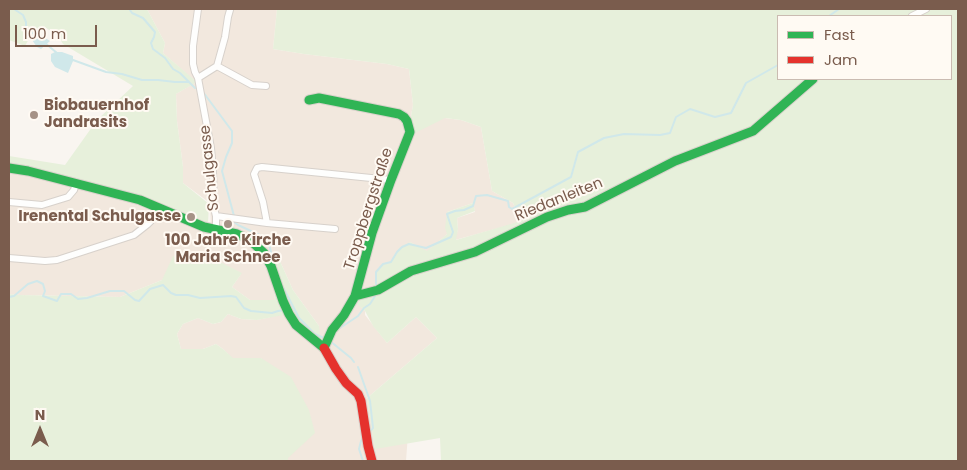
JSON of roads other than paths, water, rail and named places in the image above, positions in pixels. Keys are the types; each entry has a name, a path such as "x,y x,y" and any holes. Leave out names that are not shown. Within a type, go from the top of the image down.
{"street":[{"name":"Schulgasse","path":"198,9 193,46 193,64 198,78 211,148 216,230"},
{"path":"914,15 926,9"},
{"path":"198,78 217,66 230,10"},
{"path":"217,66 252,85 266,86"},
{"name":"Riedanleiten","path":"355,296 376,291 412,270 475,252 547,216 585,207 675,161 753,131 812,80"},
{"name":"Troppbergstraße","path":"309,100 319,98 399,114 407,120 410,132 372,233 355,296"},
{"path":"9,168 28,170 140,200 204,227 237,234 251,241 264,253 271,266 287,310 296,325 324,345 336,369 346,383 358,394 372,461"},
{"path":"267,224 263,202 254,174 257,168 391,180"},
{"path":"9,202 42,205 68,197 76,184"},
{"path":"9,258 57,260 134,235 163,209"},
{"path":"216,216 267,224 335,230"},
{"path":"324,345 329,334 344,315 355,296"}],"water":[{"path":"36,32 50,41 41,49 32,40 33,33"},
{"path":"62,52 73,56 68,73 55,67 51,61 51,54"}],"waterway":[{"path":"14,9 23,15 26,29 34,34"},
{"path":"130,9 132,13 143,18 155,32 151,43 153,49 165,58 173,69 180,73 195,88"},
{"path":"830,15 839,9 855,9"},
{"path":"45,43 57,53"},
{"path":"73,60 106,72 122,74 142,80 189,82"},
{"path":"376,289 376,272 383,264 391,262 397,252 409,244 426,248 451,237 453,232 447,214 473,206 476,196 487,195 508,201 509,207 512,209 571,177 578,152 604,138 624,134 660,135 670,133 676,117 690,109 715,117 731,113 746,83 777,66"},
{"path":"203,92 232,131 232,143 222,171 234,216"},
{"path":"234,222 266,238 273,261"},
{"path":"9,297 14,296 28,284 37,281 43,284 45,291 43,296 57,301 61,294 71,294 78,299 110,291 124,291 139,301 150,289 163,285 176,295 200,298 236,297 244,308 251,311 272,313 285,310"},
{"path":"283,287 299,318 315,334 326,339"},
{"path":"337,330 358,316 370,304 377,293"},
{"path":"330,341 354,362"},
{"path":"358,367 370,401 373,428 369,433"},
{"path":"363,461 359,449 364,438"}],"place":[{"name":"Biobauernhof Jandrasits","path":"34,115"},
{"name":"Irenental Schulgasse","path":"191,217"},
{"name":"100 Jahre Kirche Maria Schnee","path":"228,224"}]}
